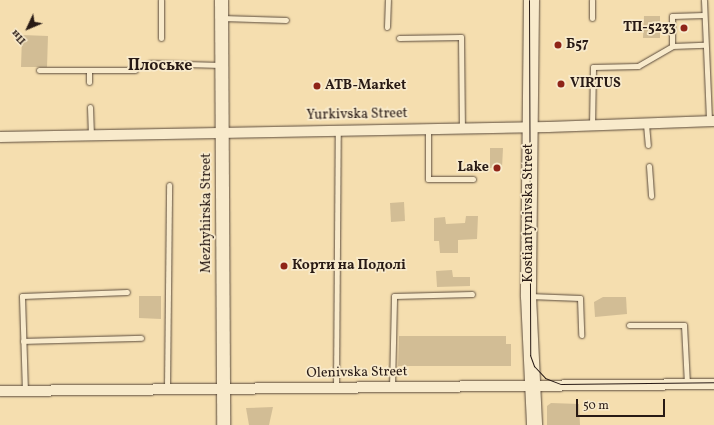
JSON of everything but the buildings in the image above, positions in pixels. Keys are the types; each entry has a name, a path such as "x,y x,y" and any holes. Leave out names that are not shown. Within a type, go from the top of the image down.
{"main road":[{"name":"Kostiantynivska Street","path":"531,0 528,296 534,425"}],"street":[{"name":"Mezhyhirska Street","path":"221,0 223,425"},
{"name":"Yurkivska Street","path":"0,137 592,126 711,121"},
{"name":"Olenivska Street","path":"0,391 25,392 167,388 223,389 533,385 687,385 702,389 714,384"}],"lane":[{"path":"161,0 161,38"},
{"path":"387,27 388,0"},
{"path":"592,0 592,18"},
{"path":"704,0 705,45 711,121"},
{"path":"672,46 672,16 704,15"},
{"path":"221,18 286,20"},
{"path":"399,38 461,37 462,128"},
{"path":"592,126 593,67 638,66 672,46 705,45"},
{"path":"150,63 221,64"},
{"path":"39,70 135,70"},
{"path":"89,70 89,82"},
{"path":"90,107 91,135"},
{"path":"646,124 648,146"},
{"path":"428,128 428,179 473,179"},
{"path":"336,387 338,130"},
{"path":"649,166 651,196"},
{"path":"167,388 169,185"},
{"path":"25,392 22,296 127,292"},
{"path":"392,387 394,296 472,294"},
{"path":"528,296 580,298 581,335"},
{"path":"629,325 684,325 687,385"},
{"path":"23,341 141,338"}],"shaded area":[{"path":"644,16 660,16 660,38 643,38"},
{"path":"22,35 48,36 47,67 21,67"},
{"path":"490,148 503,148 502,168 490,168"},
{"path":"404,202 405,221 391,222 390,203"},
{"path":"466,216 478,216 477,239 458,240 458,253 440,253 439,241 434,241 434,218 445,217 446,224 465,223"},
{"path":"452,270 453,277 470,277 470,286 437,287 436,271"},
{"path":"139,296 161,296 161,319 139,318"},
{"path":"603,297 626,297 627,314 595,317 594,302"},
{"path":"399,336 506,336 506,344 511,344 511,366 398,366"},
{"path":"551,403 579,404 580,425 547,425 547,406"},
{"path":"273,407 269,425 249,425 246,408"}],"tram line":[{"path":"529,0 530,355 534,366 545,378 561,384 714,382"}],"place":[{"name":"ТП-5233","path":"684,28"},
{"name":"Б57","path":"558,45"},
{"name":"VIRTUS","path":"561,84"},
{"name":"ATB-Market","path":"317,86"},
{"name":"Lake","path":"497,168"},
{"name":"Корти на Подолі","path":"284,266"}],"district":[{"name":"Плоське","path":"160,66"}]}
